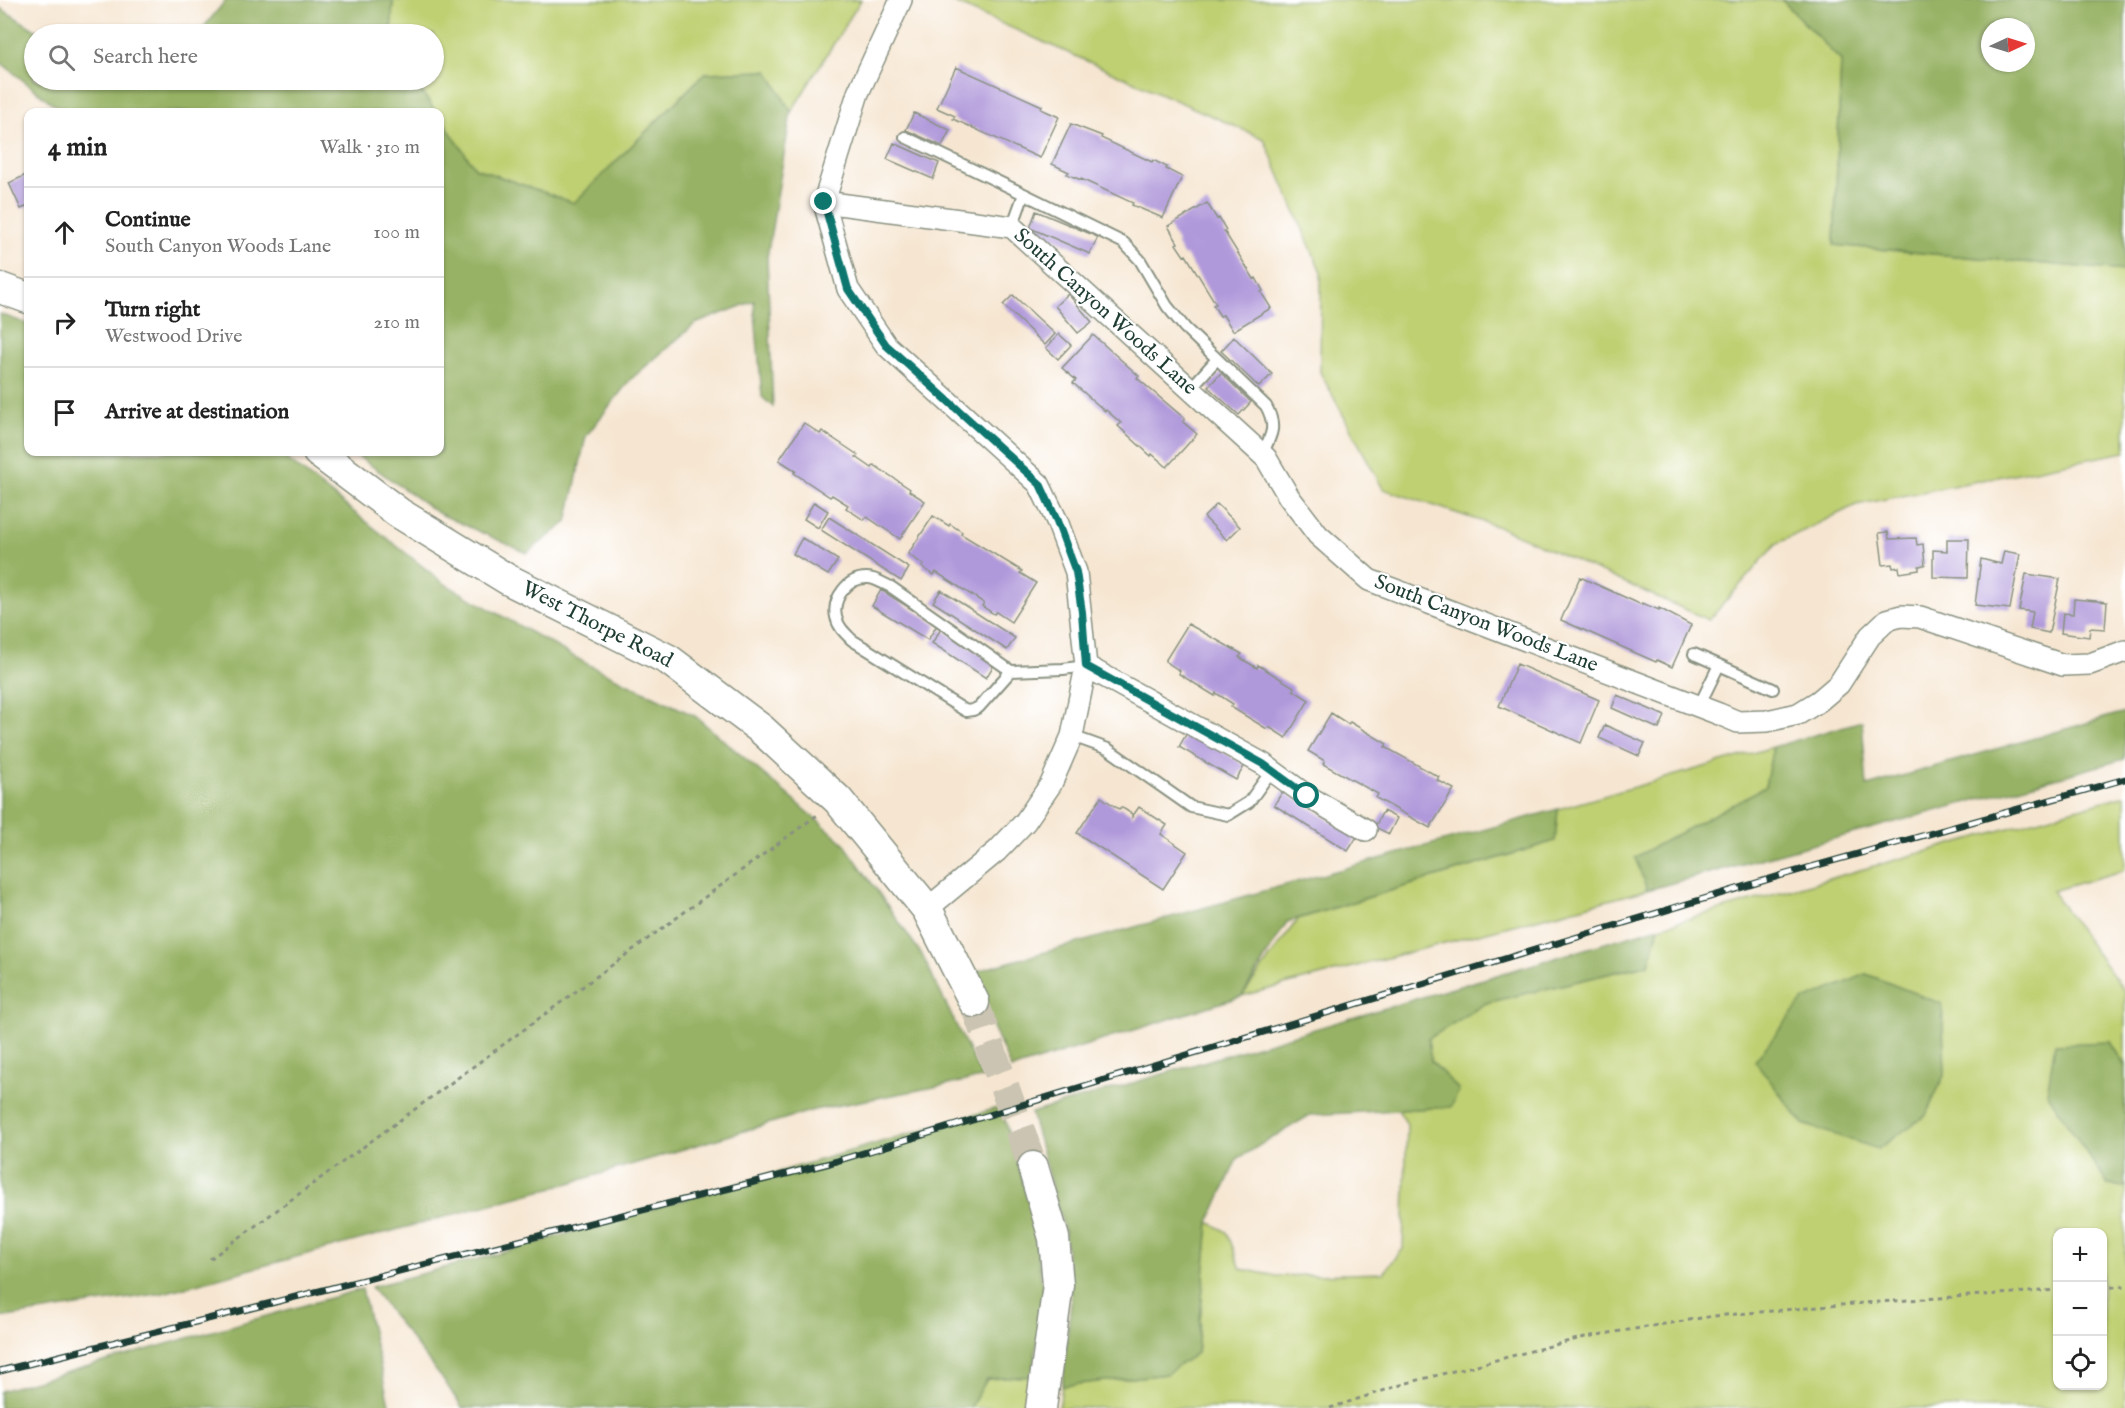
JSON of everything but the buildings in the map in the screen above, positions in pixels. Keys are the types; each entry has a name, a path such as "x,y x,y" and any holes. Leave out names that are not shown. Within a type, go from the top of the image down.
{"street":[{"path":"901,0 858,93 824,202 848,289 886,345 1040,484 1076,572 1086,666 1072,736 1051,784 1025,822 997,851 927,909"},
{"name":"South Canyon Woods Lane","path":"824,202 1012,226 1262,454 1289,497 1318,535 1369,580 1738,723 1767,722 1798,714 1819,701 1839,684 1870,636 1887,620 1901,616 1920,617 2063,665 2090,664 2125,651"},
{"path":"0,288 24,297"},
{"name":"West Thorpe Road","path":"323,456 399,513 507,579 669,660 761,729 838,800 927,909 974,1002"},
{"path":"1086,666 1272,770 1307,796 1366,830"},
{"path":"1033,1167 1054,1238 1058,1285 1041,1408"}],"lane":[{"path":"905,137 1124,243 1140,260 1174,316 1266,406 1272,417 1273,428 1262,454"},
{"path":"1012,226 1024,194"},
{"path":"1190,389 1217,359"},
{"path":"1011,671 973,711 966,711 953,705 852,640 841,629 836,618 835,606 841,591 852,582 869,578 891,587 1011,671 1086,666"},
{"path":"1694,654 1773,689"},
{"path":"1699,706 1719,665"},
{"path":"1072,736 1108,749 1191,807 1228,815 1249,802 1272,770"}],"path":[{"path":"210,1259 838,800"},
{"path":"2107,1288 2125,1286"},
{"path":"1330,1408 1407,1383 1586,1337 1714,1316 2053,1290"}],"green space":[{"path":"226,0 393,0 392,24 206,24"},
{"path":"393,0 861,0 791,112 768,71 705,73 574,203 475,168 444,123 444,108 433,108 420,90 444,90 444,24 392,24"},
{"path":"948,0 1782,0 1841,61 1834,245 2125,271 2125,452 1856,505 1776,544 1709,620 1499,527 1383,489 1320,372 1321,272 1264,139"},
{"path":"1782,0 2125,0 2125,271 1834,245 1841,61"},
{"path":"0,8 26,24 24,24 24,81 0,62"},
{"path":"768,71 791,112 767,258 773,407 762,397 754,301 695,324 630,380 586,436 567,522 527,553 438,513 358,456 444,456 444,123 475,168 574,203 705,73"},
{"path":"35,90 420,90 433,108 62,108 53,104"},
{"path":"0,314 24,323 24,456 283,456 445,584 587,664 695,716 843,842 922,955 982,1078 814,1110 573,1182 163,1293 0,1318"},
{"path":"2125,712 2125,759 1647,890 1635,857 1765,787 1773,747 1862,721 1867,786"},
{"path":"1773,747 1765,787 1636,857 1647,890 1242,996 1298,919 1555,841 1558,809"},
{"path":"2125,795 2125,870 2052,891 2125,992 2125,1066 2110,1042 2107,1185 2125,1187 2125,1408 1059,1408 1062,1386 1166,1374 1197,1353 1209,1222 1227,1232 1241,1269 1276,1276 1383,1273 1403,1249 1407,1124 1398,1110 1451,1107 1459,1090 1431,1061 1427,1039 1486,1003 1649,964 1659,927","holes":["1866,974 1942,1005 1945,1073 1926,1115"]},
{"path":"1558,809 1555,841 1287,922 1242,996 1011,1069 970,973"},
{"path":"1659,927 1649,964 1486,1003 1428,1039 1431,1061 1459,1090 1451,1107 1310,1115 1237,1159 1209,1222 1197,1353 1166,1374 1062,1386 1071,1301 1065,1233 1031,1113"},
{"path":"1866,974 1942,1004 1945,1073 1926,1115 1878,1149 1803,1124 1755,1061 1802,1001"},
{"path":"2110,1042 2125,1066 2125,1187 2108,1185 2047,1093 2055,1044"},
{"path":"997,1108 1004,1117 1031,1209 1044,1296 1032,1376 987,1379 970,1408 462,1408 447,1385 371,1287 501,1253"},
{"path":"362,1289 390,1408 0,1408 0,1391"},
{"path":"1032,1376 1029,1408 970,1408 987,1379"}],"tunnel":[{"path":"974,1002 1033,1167"}],"railway":[{"path":"0,1371 830,1163 1786,874 2125,779"}],"route":[{"path":"824,202 848,289 886,345 1040,484 1076,572 1086,666 1263,764 1307,796"}]}
